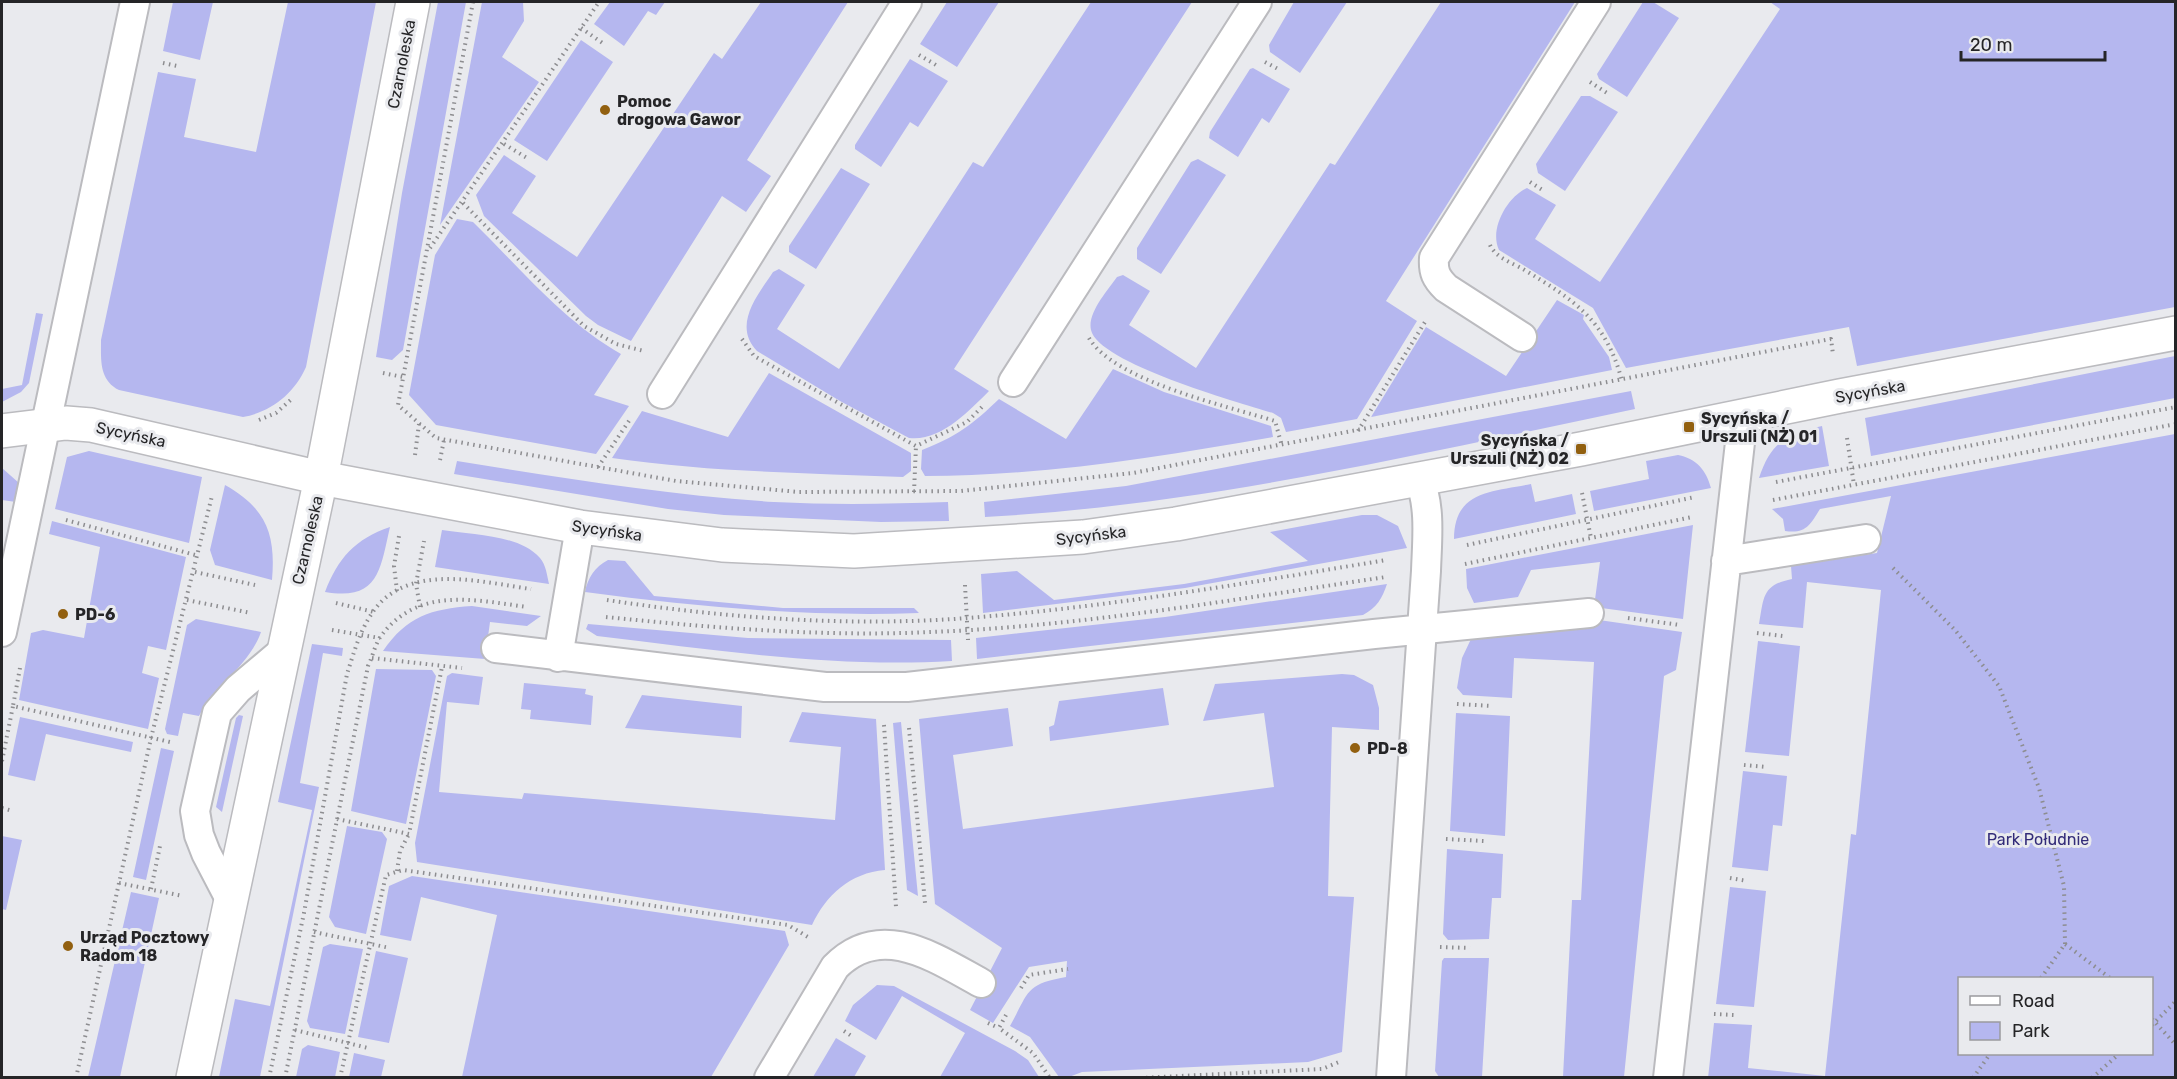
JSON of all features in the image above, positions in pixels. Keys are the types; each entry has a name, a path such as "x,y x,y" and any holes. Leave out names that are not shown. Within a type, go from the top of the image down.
{"street":[{"name":"Czarnoleska","path":"193,1077 321,478 413,2"},
{"name":"Sycyńska","path":"2,431 46,425 91,425 321,478 580,527 722,545 803,550 963,546 1083,537 1164,526 1581,449 1840,396 2175,333"}],"lane":[{"path":"2,632 135,2"},
{"path":"662,394 907,2"},
{"path":"1013,382 1257,2"},
{"path":"1522,336 1446,288 1437,279 1433,269 1434,258 1596,2"},
{"path":"1668,1077 1743,416"},
{"path":"1391,1077 1426,562 1426,494 1419,478"},
{"path":"558,657 580,527"},
{"path":"1726,561 1866,539"},
{"path":"496,648 825,687 887,688 1422,628 1589,613"},
{"path":"231,901 206,853 199,835 195,812 217,713 238,689 283,651"},
{"path":"769,1077 835,967 845,957 856,952 870,947 897,945 925,953 981,983"}],"path":[{"path":"473,2 398,405 436,438 676,481 799,492 961,491 1133,473 1622,381 1831,339 1854,485"},
{"path":"428,251 504,144 599,2"},
{"path":"581,28 604,44"},
{"path":"155,62 177,66"},
{"path":"1584,78 1607,93"},
{"path":"504,144 527,158"},
{"path":"463,203 584,326 616,344 664,355 686,355"},
{"path":"1488,240 1492,250 1574,301 1590,316 1615,358 1622,381"},
{"path":"1358,431 1446,288"},
{"path":"1086,331 1095,349 1103,355 1161,386 1275,421 1282,446"},
{"path":"743,342 754,356 916,446"},
{"path":"916,446 967,422 1013,382"},
{"path":"598,467 646,397 662,394"},
{"path":"285,1077 368,666 380,638 396,620 432,602 460,597 794,618 876,621 967,618 1197,592 1591,538 1851,469 2175,407"},
{"path":"269,1077 304,913 348,674 358,641 369,619 384,600 397,591 439,579 693,626 812,633 967,630 1211,603 1426,562 1587,520 1732,499 1854,485 2175,424"},
{"path":"914,492 916,446"},
{"path":"76,1077 151,738 199,556 220,453"},
{"path":"961,491 970,680"},
{"path":"1582,493 1591,538"},
{"path":"59,518 199,556"},
{"path":"1866,539 1955,630 1999,686 2042,799 2064,886 2065,944 2042,977"},
{"path":"1589,613 1688,627"},
{"path":"1753,632 1783,636"},
{"path":"2,761 21,664"},
{"path":"397,871 400,850 409,834 442,667"},
{"path":"1450,703 1492,706"},
{"path":"13,706 173,742"},
{"path":"908,716 925,903"},
{"path":"884,719 897,945"},
{"path":"1738,764 1767,767"},
{"path":"2,808 13,811"},
{"path":"337,819 409,834"},
{"path":"1442,839 1484,842"},
{"path":"151,889 161,844"},
{"path":"340,1077 386,874 403,870 788,925 811,938"},
{"path":"1725,877 1747,880"},
{"path":"119,883 187,897"},
{"path":"314,932 390,948"},
{"path":"2065,944 2109,977"},
{"path":"1436,947 1470,948"},
{"path":"1019,992 1029,975 1068,969"},
{"path":"2175,1001 2153,1022 2175,1045"},
{"path":"999,1028 1009,1010"},
{"path":"1709,1014 1734,1015"},
{"path":"979,1018 999,1028 1033,1053 1050,1077"},
{"path":"295,1030 368,1048"},
{"path":"1973,1077 1989,1055"},
{"path":"2092,1077 2117,1055"},
{"path":"1140,1077 1322,1069 1339,1062"}],"green space":[{"path":"173,2 213,2 200,60 163,51"},
{"path":"288,2 376,2 306,367 295,386 280,400 263,411 243,417 119,390 112,386 102,369 101,340 158,72 196,79 184,137 256,152"},
{"path":"438,2 466,2 403,350 392,360 376,357 402,193"},
{"path":"482,2 523,2 524,21 502,57 539,82 440,225"},
{"path":"610,2 665,2 656,15 648,11 624,46 594,24"},
{"path":"761,2 848,2 747,160 771,176 746,212 722,196 631,341 598,325 586,316 484,216 476,195 504,155 536,176 512,213 577,257 714,53 722,59"},
{"path":"947,2 999,2 957,67 920,44"},
{"path":"1091,2 1192,2 954,369 989,391 963,416 943,430 921,438 909,438 840,401 757,351 750,341 747,321 761,290 773,272 779,269 805,285 777,329 839,369 973,162 983,167"},
{"path":"1294,2 1347,2 1300,73 1270,52 1269,45"},
{"path":"1441,2 1575,2 1386,301 1417,321 1357,419 1286,432 1281,418 1273,413 1172,380 1143,368 1099,343 1091,330 1092,316 1117,277 1123,275 1150,291 1129,325 1196,368 1330,163 1335,165"},
{"path":"1643,2 1653,2 1679,18 1627,97 1599,79 1597,74"},
{"path":"1770,2 2175,2 2175,307 1857,366 1849,327 1626,368 1593,308 1499,250 1496,233 1498,224 1507,206 1527,188 1556,205 1535,239 1600,282 1780,9"},
{"path":"581,40 613,62 547,161 514,140"},
{"path":"910,59 948,81 918,127 910,122 881,167 855,149 855,145"},
{"path":"1253,68 1290,89 1269,123 1262,118 1238,157 1209,138 1210,132 1250,69"},
{"path":"1581,96 1590,96 1618,112 1565,191 1538,173 1536,164"},
{"path":"1198,159 1226,175 1161,274 1137,259 1137,248 1191,162"},
{"path":"841,168 870,184 816,269 789,252 789,246"},
{"path":"457,219 473,222 525,276 562,310 600,341 621,354 594,395 629,406 596,454 436,425 409,395 435,255"},
{"path":"1557,300 1584,315 1583,319 1609,357 1612,370 1371,417 1426,327 1506,376"},
{"path":"36,313 43,314 29,383 21,392 2,402 2,389 22,385"},
{"path":"2175,356 2175,398 1871,456 1865,418"},
{"path":"1113,369 1164,392 1271,426 1273,437 1187,452 1013,473 925,476 921,469 922,450 963,429 999,399 1066,439"},
{"path":"769,373 911,453 911,471 903,477 794,473 684,466 612,458 642,411 728,437"},
{"path":"1631,391 1635,409 1393,460 1149,501 1067,511 985,517 984,502 1126,486"},
{"path":"1822,426 1829,466 1759,478 1769,456 1789,436"},
{"name":"Park Południe","path":"2175,434 2175,1077 1708,1078 1714,1023 1752,1025 1748,1068 1825,1076 1851,834 1856,835 1881,590 1807,582 1803,628 1759,624 1766,594 1775,585 1792,579 1791,566 1877,553 1891,496 1820,509 1803,530 1785,531 1783,519 1772,509"},
{"path":"89,451 202,477 189,543 55,509 67,457"},
{"path":"1678,455 1700,466 1711,488 1594,511 1590,491 1649,479 1646,461"},
{"path":"457,461 615,485 734,499 818,504 948,502 949,521 881,522 724,515 668,509 454,474"},
{"path":"2,468 19,483 16,502 2,500"},
{"path":"1531,484 1535,502 1572,494 1576,514 1454,539 1456,523 1468,502 1490,492"},
{"path":"225,485 250,503 265,524 272,549 272,580 215,565 210,550"},
{"path":"1362,515 1377,515 1398,526 1407,548 1185,588 983,613 981,574 1017,571 1054,600 1184,584 1308,561 1270,532"},
{"path":"52,521 186,557 166,650 148,646 142,673 159,678 148,729 19,700 31,633 43,630 84,638 100,547 49,534"},
{"path":"1693,525 1683,619 1594,607 1600,562 1531,570 1518,597 1474,603 1467,588 1466,569"},
{"path":"390,527 379,569 367,587 357,592 343,594 325,592 336,569 349,551 367,537"},
{"path":"442,530 494,537 520,544 540,558 549,584 435,567"},
{"path":"608,560 625,561 654,596 783,608 914,608 919,613 835,614 752,610 585,592 593,573"},
{"path":"1387,584 1378,602 1363,615 977,659 976,638 1165,617"},
{"path":"472,606 541,616 527,626 490,622 485,659 383,651 401,630 421,616 444,609"},
{"path":"196,619 261,632 248,655 199,716 183,713 178,736 167,734 165,729 187,625"},
{"path":"1592,619 1682,632 1676,670 1664,676 1624,1077 1563,1077 1572,900 1581,900 1594,662 1514,658 1512,698 1463,695 1457,688 1462,658 1471,639 1589,626"},
{"path":"588,624 748,638 951,640 952,661 863,662 730,652 597,636 586,629"},
{"path":"1758,641 1800,646 1789,756 1745,752"},
{"path":"312,644 343,648 342,656 323,653 300,783 319,787 260,1077 219,1077 235,999 270,1006 312,810 278,802"},
{"path":"376,669 432,670 436,676 406,824 351,811"},
{"path":"452,673 483,677 479,705 447,702 439,792 522,799 524,793 835,820 841,747 789,742 802,712 876,719 885,870 861,876 841,887 824,904 812,925 417,862 415,843 447,676"},
{"path":"1354,675 1373,685 1379,708 1379,730 1332,727 1328,896 1354,897 1342,1052 1308,1062 1082,1072 1069,1077 1059,1077 1030,1037 1010,1026 1030,991 1043,983 1066,977 1067,961 1029,967 993,1023 970,1010 1002,948 935,904 919,719 1008,708 1013,746 953,755 963,829 1274,787 1264,713 1203,721 1215,684"},
{"path":"524,683 586,689 585,694 593,696 591,725 530,719 531,710 521,709"},
{"path":"1163,688 1169,725 1050,741 1049,727 1054,725 1059,701"},
{"path":"642,695 742,706 741,738 625,728"},
{"path":"1456,713 1510,716 1505,836 1450,831"},
{"path":"239,715 243,716 222,812 216,807 236,718"},
{"path":"20,717 133,742 131,752 46,734 35,781 8,775"},
{"path":"901,722 918,896 907,890 893,723"},
{"path":"161,748 174,751 146,880 133,877"},
{"path":"1743,771 1787,776 1782,826 1773,825 1768,871 1732,867"},
{"path":"347,826 382,832 387,839 366,934 335,927 329,917"},
{"path":"2,836 22,840 6,910 2,909"},
{"path":"1447,849 1503,854 1501,898 1492,898 1489,939 1448,940 1443,934"},
{"path":"412,876 785,931 789,945 711,1077 462,1077 497,915 421,897 411,941 380,935 389,886"},
{"path":"1730,887 1766,891 1754,1007 1716,1004"},
{"path":"131,892 159,898 120,1077 88,1077"},
{"path":"330,944 363,949 345,1034 310,1028 307,1021 323,947"},
{"path":"376,951 408,958 389,1043 358,1037"},
{"path":"1444,958 1489,958 1482,1077 1439,1077 1435,1071"},
{"path":"877,985 894,986 1015,1051 1028,1060 1039,1077 940,1077 965,1033 902,996 876,1040 845,1021 853,1005"},
{"path":"836,1038 866,1056 854,1077 813,1077"},
{"path":"308,1045 340,1052 335,1077 296,1077 302,1049"},
{"path":"354,1053 385,1060 381,1077 349,1077"}],"place":[{"name":"Pomoc drogowa Gawor","path":"605,110"},
{"name":"Sycyńska / Urszuli (NŻ) 01","path":"1689,427"},
{"name":"Sycyńska / Urszuli (NŻ) 02","path":"1581,449"},
{"name":"PD-6","path":"63,614"},
{"name":"PD-8","path":"1355,748"},
{"name":"Urząd Pocztowy Radom 18","path":"68,946"}]}
